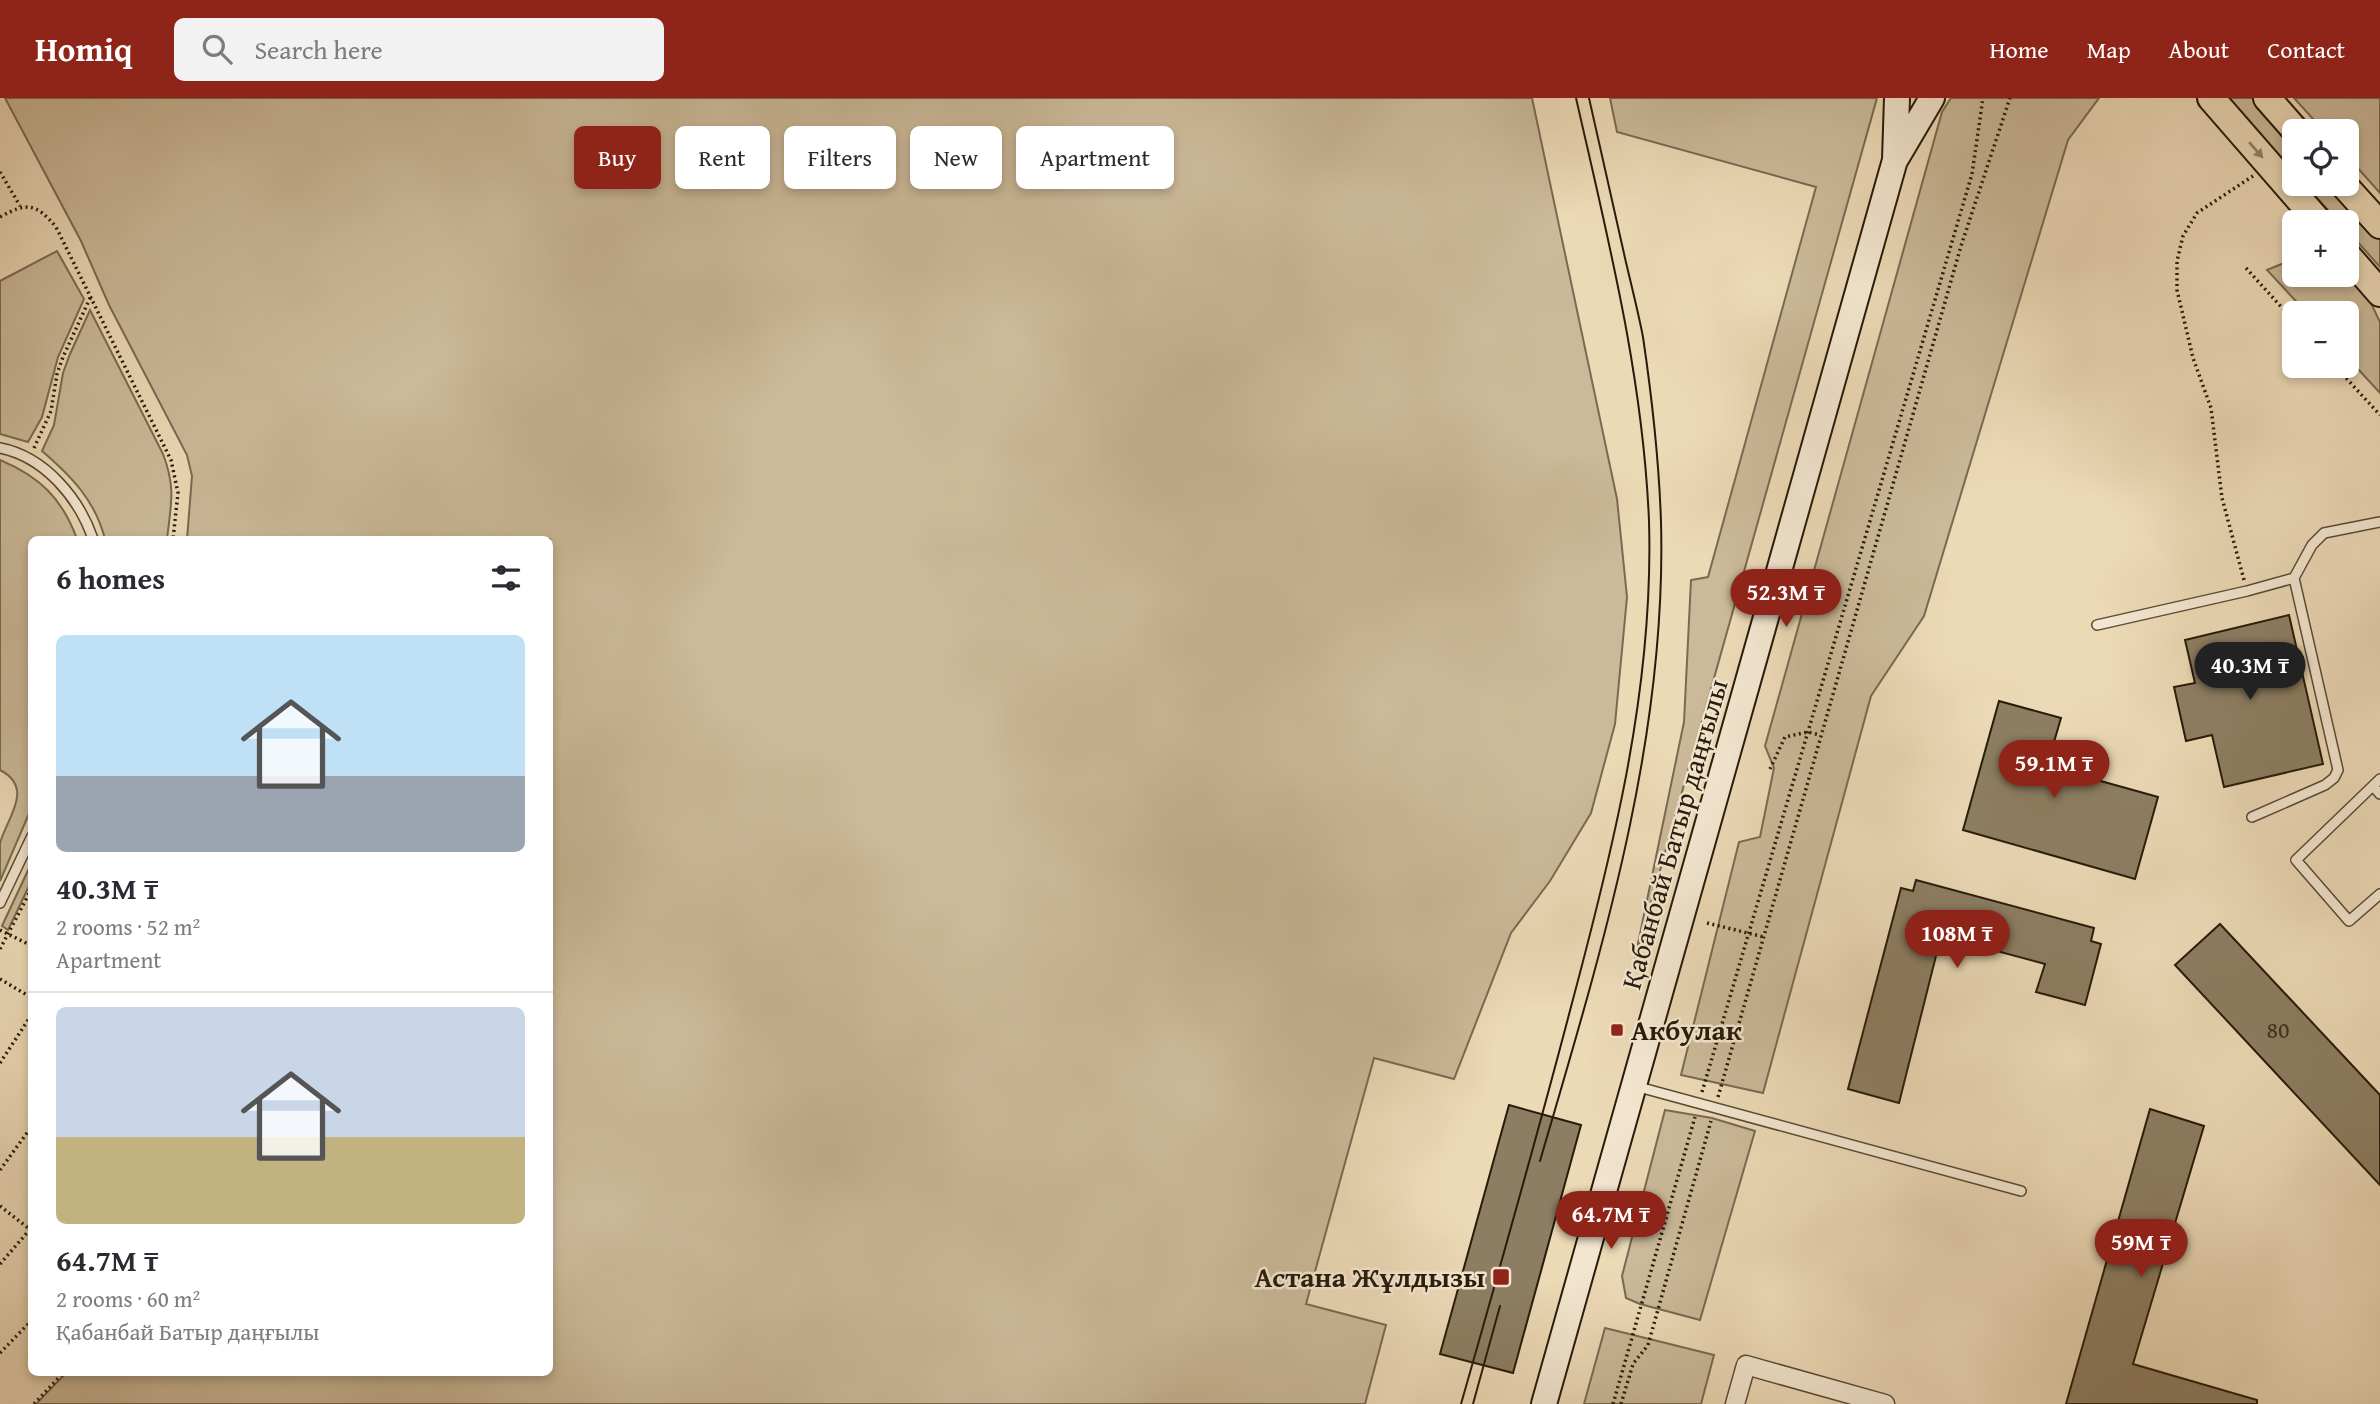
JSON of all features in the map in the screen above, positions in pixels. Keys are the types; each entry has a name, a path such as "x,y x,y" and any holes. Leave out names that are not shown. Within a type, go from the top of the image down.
{"main road":[{"name":"Қабанбай Батыр даңғылы","path":"1544,1404 1895,160 1897,98"},
{"name":"Қабанбай Батыр даңғылы","path":"1895,160 1932,98"},
{"path":"2211,98 2308,210"},
{"path":"2267,98 2285,119"},
{"path":"2354,196 2380,225"},
{"path":"2359,269 2380,293"}],"street":[{"path":"1735,1404 1746,1365 1847,1398 1885,1404"}],"lane":[{"path":"0,448 29,459 71,494 84,515 92,536"},
{"path":"2252,817 2325,785 2338,771 2294,578 2312,545 2324,533 2380,522"},
{"path":"2097,625 2294,578"},
{"path":"2380,794 2376,783 2296,860 2349,921 2380,894"},
{"path":"0,903 28,844"},
{"path":"1633,1086 2021,1191"}],"path":[{"path":"1613,1404 1972,174 1983,98"},
{"path":"1622,1404 1633,1364 1648,1345 1961,246 2010,98"},
{"path":"2247,591 2222,498 2211,408 2193,358 2177,290 2177,261 2183,236 2197,213 2269,165"},
{"path":"0,172 20,206"},
{"path":"0,218 20,206 32,207 44,213 56,227 171,460 178,493 173,536"},
{"path":"2246,268 2282,308"},
{"path":"29,459 51,411 57,374 63,357 91,296"},
{"path":"2346,378 2380,415"},
{"path":"1770,769 1785,737 1808,732 1821,735"},
{"path":"0,949 28,896"},
{"path":"1707,923 1765,937"},
{"path":"0,930 28,944"},
{"path":"0,979 28,996"},
{"path":"0,1063 28,1020"},
{"path":"0,1170 28,1132"},
{"path":"0,1206 28,1227"},
{"path":"0,1264 28,1232"},
{"path":"0,1353 28,1324"},
{"path":"34,1404 60,1376"}],"shaded area":[{"path":"5,98 1532,98 1617,499 1627,597 1615,724 1591,813 1550,881 1511,933 1454,1079 1374,1058 1306,1304 1386,1325 1365,1404 36,1404 63,1376 553,1376 553,536 187,536 192,476 187,455 109,305 81,241"},
{"path":"1610,98 1877,98 1634,963 1684,722 1691,580 1708,577 1816,187 1617,132"},
{"path":"1951,98 2099,98 2068,140 1924,616 1871,696 1763,1093 1681,1075 1739,842 1760,837 1774,768 1765,746 1942,112"},
{"path":"2226,98 2253,98 2282,131 2282,160"},
{"path":"2294,98 2380,98 2380,193 2359,169 2359,119 2313,119"},
{"path":"2315,196 2341,196 2354,210 2328,210"},
{"path":"2359,216 2380,239 2380,267 2359,243"},
{"path":"57,251 84,299 58,357 42,417 28,442 0,434 0,281"},
{"path":"2282,264 2282,286 2267,270"},
{"path":"2283,287 2358,287 2369,299 2380,322 2380,393 2359,370 2359,301 2296,301"},
{"path":"90,310 163,454 170,477 171,496 167,536 104,536 95,512 81,490 42,451 54,425 63,373"},
{"path":"0,460 27,474 57,500 76,536 28,536 28,816 0,881 0,843 16,804 17,794 16,785 0,770"},
{"path":"28,870 28,888 8,930 2,926"},
{"path":"1665,1110 1712,1118 1755,1131 1700,1320 1626,1298 1622,1276"},
{"path":"1605,1328 1714,1355 1701,1404 1584,1404"}],"building":[{"path":"2289,615 2323,764 2224,787 2212,735 2186,741 2174,687 2195,683 2185,640"},
{"path":"1999,701 2061,718 2047,766 2158,797 2135,879 1963,830"},
{"path":"1916,880 2094,928 2091,941 2101,944 2085,1005 2036,992 2045,964 1941,936 1899,1103 1848,1089 1901,888 1913,891"},
{"path":"2220,924 2380,1095 2380,1185 2175,965"},
{"path":"1509,1105 1581,1125 1513,1373 1440,1354"},
{"path":"2150,1109 2204,1126 2133,1364 2257,1400 2257,1404 2066,1404"}],"tram line":[{"path":"1461,1404 1588,944 1628,765 1645,643 1649,521 1640,414 1622,308 1576,98"},
{"path":"1540,1161 1607,925 1626,845 1653,685 1660,604 1660,499 1655,429 1643,337 1589,98"},
{"path":"1473,1404 1500,1306"}],"place":[{"name":"Акбулак","path":"1617,1030"},
{"name":"Астана Жұлдызы","path":"1501,1277"}]}
